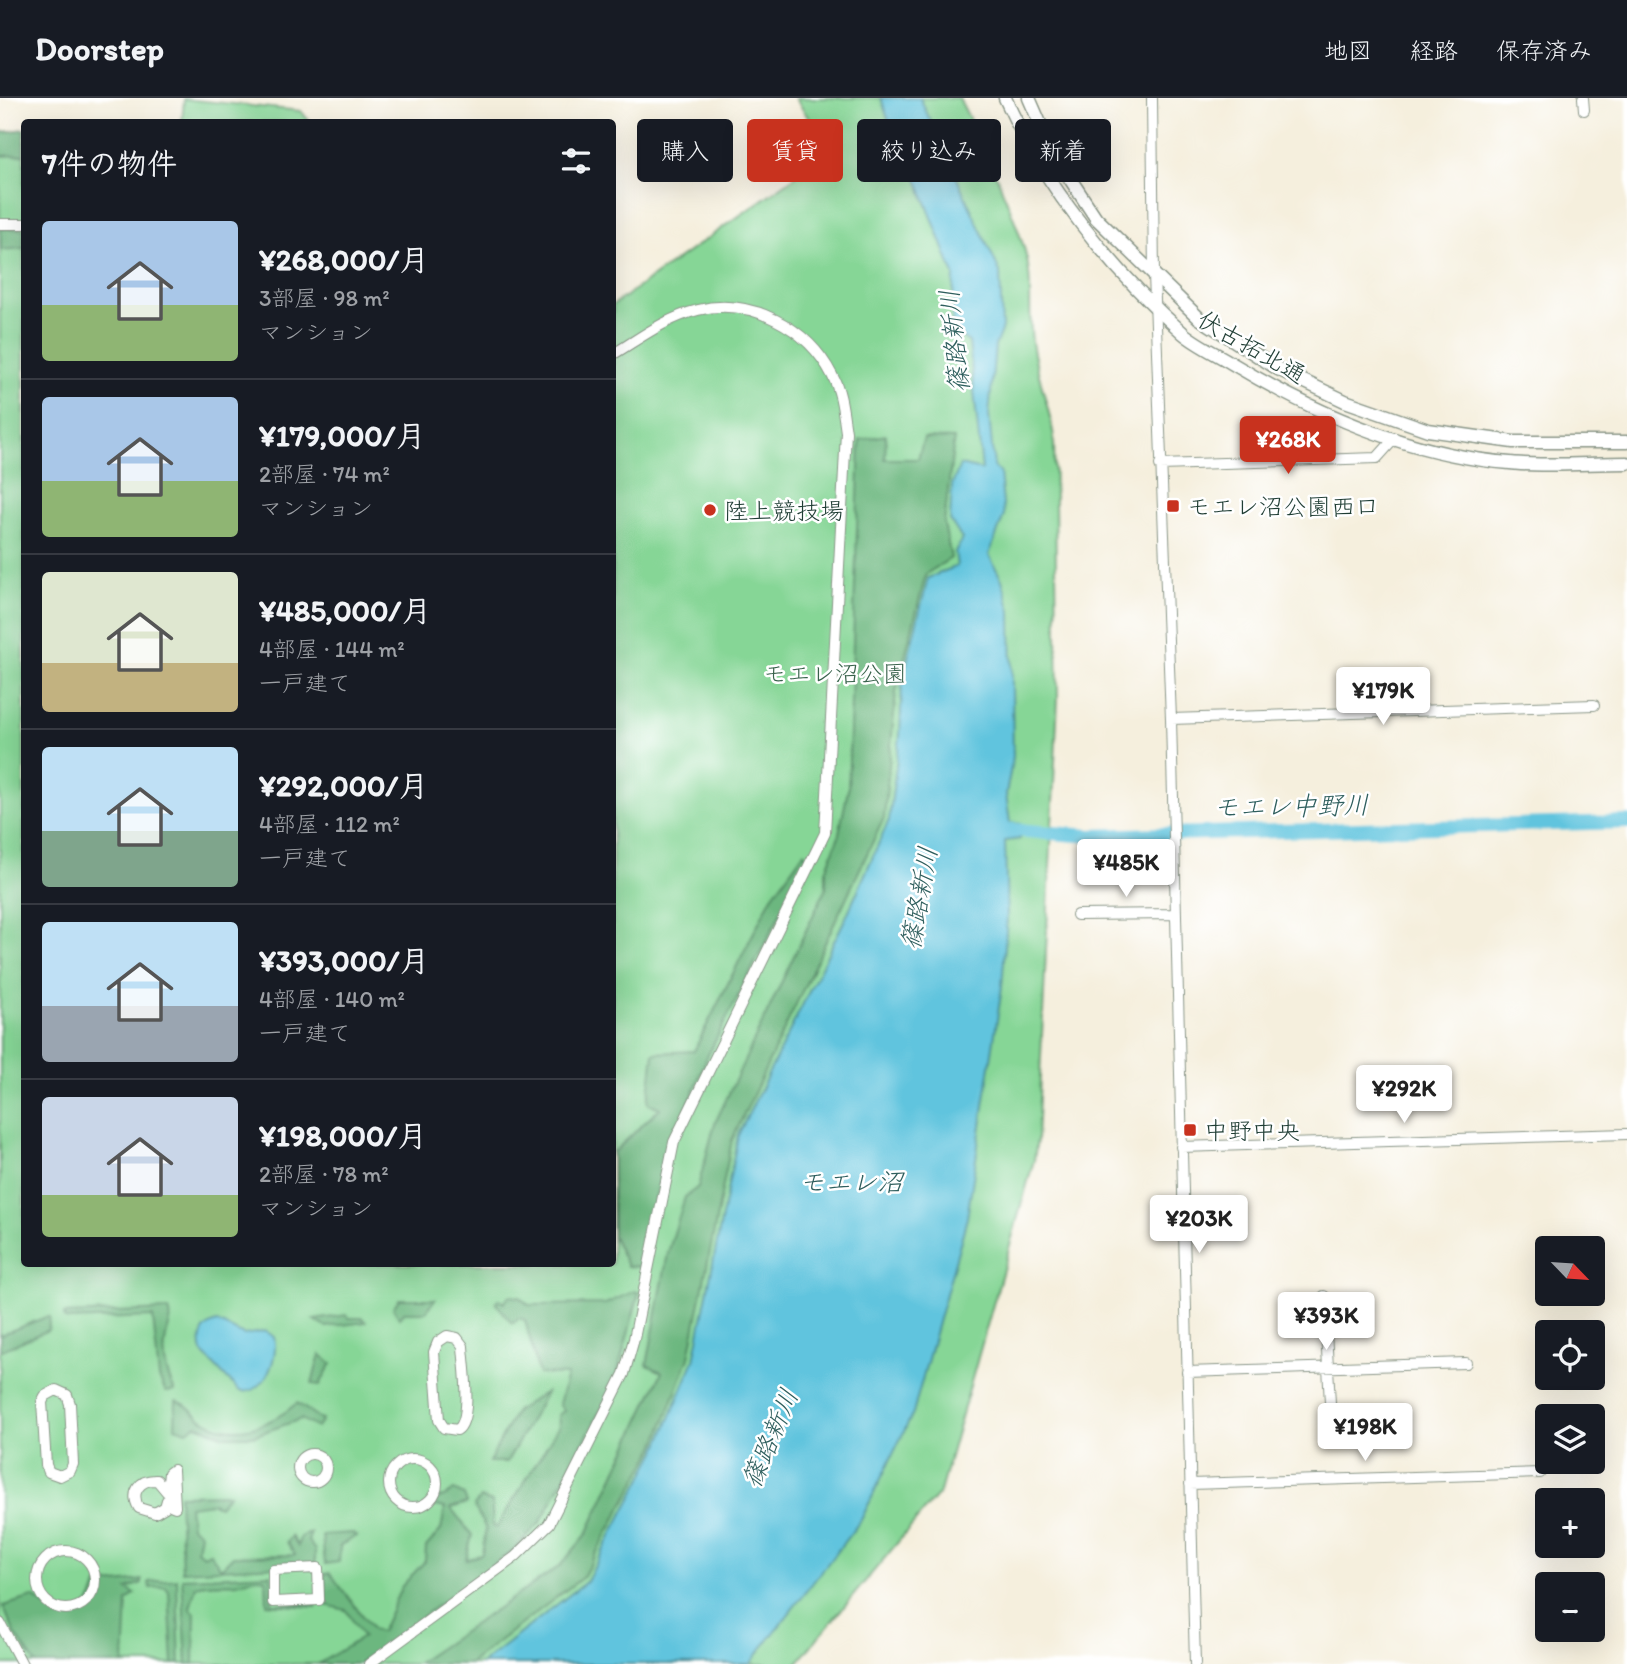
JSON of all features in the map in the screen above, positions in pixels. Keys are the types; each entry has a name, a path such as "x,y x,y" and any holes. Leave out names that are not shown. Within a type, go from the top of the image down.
{"main road":[{"name":"伏古拓北通","path":"1005,98 1038,161 1074,216 1185,334 1269,385 1337,417 1420,448 1510,463 1627,463"},
{"name":"伏古拓北通","path":"1029,98 1053,153 1096,218 1199,317 1278,369 1357,405 1428,429 1513,442 1627,442"}],"street":[{"path":"1152,98 1154,274 1171,719 1195,1664"},
{"path":"1583,98 1584,110"},
{"path":"0,224 21,224"},
{"path":"369,1664 515,1557 549,1524 624,1374 634,1339 674,1142 825,833 846,432 841,400 833,376 823,357 796,332 761,314 734,308 707,308 674,318 616,353"},
{"path":"1160,465 1377,458 1395,438"},
{"path":"1171,719 1594,705"},
{"path":"1077,915 1176,914"},
{"path":"1181,1147 1627,1135"},
{"path":"1324,1296 1330,1403"},
{"path":"447,1336 457,1338 463,1346 466,1416 462,1427 457,1430 444,1428 439,1420 434,1352 438,1342 447,1336"},
{"path":"1187,1372 1466,1363"},
{"path":"56,1390 67,1395 70,1404 73,1464 70,1471 60,1476 49,1472 46,1465 42,1402 45,1396 56,1390"},
{"path":"412,1459 429,1465 437,1481 430,1499 413,1507 396,1500 389,1482 396,1466 412,1459"},
{"path":"173,1471 175,1492 175,1507 168,1504 167,1500 165,1507 155,1513 144,1512 136,1503 135,1492 146,1481 162,1483 167,1492 169,1473 173,1471"},
{"path":"1190,1484 1535,1473"},
{"path":"56,1553 80,1555 94,1574 93,1592 81,1605 72,1609 54,1607 41,1595 38,1587 39,1570 56,1553"},
{"path":"318,1568 319,1600 273,1602 273,1570 318,1568"},
{"path":"0,1623 22,1664"}],"green space":[{"name":"モエレ沼公園","path":"795,98 959,98 970,119 857,119 857,182 999,182 1025,251 1033,348 1054,437 1058,698 1037,1140 1034,1160 940,1492 796,1664 0,1664 0,132 21,130 21,1267 616,1267 616,303 787,182 843,182 843,119 809,119"},
{"path":"184,99 301,111 308,119 182,119"},
{"path":"21,130 21,155 0,156 0,133"},
{"path":"0,229 21,229 21,248 1,250"},
{"path":"886,435 885,459 918,459 924,438 954,439 944,524 951,558 926,574 896,692 884,818 732,1140 689,1357 655,1447 583,1577 469,1664 416,1664 560,1566 587,1534 662,1372 647,1365 668,1253 685,1197 698,1187 715,1123 826,888 826,871 838,838 848,790 860,440"},
{"path":"804,852 808,859 707,1057 677,1135 666,1150 641,1267 627,1266 616,1242 616,1150 660,1108 648,1103 654,1053 694,1051 771,898"},
{"path":"635,1291 639,1293 614,1386 540,1523 516,1548 358,1664 318,1664 363,1637 346,1610 326,1605 324,1574 330,1573 373,1630 381,1632 402,1586 425,1561 426,1547 441,1530 445,1508 431,1505 436,1498 444,1497 454,1490 464,1495 467,1503 451,1508 472,1535 466,1560 482,1554 486,1529 474,1506 481,1498 492,1502 493,1526 497,1527 559,1426 558,1415 564,1411 559,1404 567,1375 539,1374 525,1320 519,1318 512,1323 496,1303 498,1299 504,1303 509,1296 519,1297 529,1305 605,1304"},
{"path":"399,1299 435,1299 426,1312 404,1312 399,1318 393,1308"},
{"path":"169,1310 165,1358 175,1391 166,1392 159,1378 153,1317 69,1320 65,1319 64,1314"},
{"path":"346,1315 348,1318 363,1318 366,1322 326,1327 314,1320"},
{"path":"50,1317 48,1330 0,1351 0,1335"},
{"path":"320,1354 332,1364 320,1385 312,1384"},
{"path":"547,1391 507,1462 489,1462 516,1411"},
{"path":"176,1401 202,1419 227,1428 240,1429 264,1423 297,1403 322,1420 317,1428 301,1419 253,1436 225,1436 196,1425 187,1431 175,1427"},
{"path":"229,1494 219,1506 212,1503 189,1506 191,1526 200,1533 197,1550 203,1555 210,1553 221,1568 233,1556 295,1555 287,1542 291,1536 298,1546 300,1537 311,1533 308,1541 315,1550 315,1564 182,1571 179,1495"},
{"path":"352,1533 356,1536 340,1546 339,1562 325,1564 322,1535"},
{"path":"271,1574 272,1604 317,1603 316,1607 267,1604 266,1579 196,1586 190,1608 195,1613 194,1664 187,1664 182,1578"},
{"path":"177,1579 180,1664 173,1664 169,1592 166,1587 150,1588 149,1582"},
{"path":"142,1580 142,1583 127,1589 135,1594 127,1601 124,1664 36,1664 15,1634 3,1606 33,1597 53,1610 71,1614 86,1606 97,1585"}],"water":[{"name":"モエレ沼","path":"881,98 920,98 930,119 888,119"},
{"name":"モエレ沼","path":"918,182 959,182 1000,272 1002,328 995,346 989,415 994,467 1000,472 1004,515 989,555 1002,580 1011,611 1013,757 1006,794 1010,823 1022,824 1020,839 1005,841 1007,919 1002,987 967,1218 913,1413 861,1520 750,1664 481,1664 587,1581 657,1449 694,1360 738,1135 847,915 889,820 900,736 902,681 928,578 957,566 955,552 962,539 950,520 952,485 960,465 982,470 969,342 952,331 954,275"},
{"path":"217,1322 244,1335 266,1331 274,1337 274,1354 269,1373 257,1387 240,1391 202,1352 202,1333"}],"waterway":[{"name":"モエレ中野川","path":"1002,829 1090,836 1627,822"}],"place":[{"name":"モエレ沼公園西口","path":"1173,506"},
{"name":"陸上競技場","path":"710,510"},
{"name":"中野中央","path":"1190,1130"}],"water label":[{"name":"篠路新川","path":"954,341"},
{"name":"篠路新川","path":"919,898"},
{"name":"篠路新川","path":"770,1438"}]}
